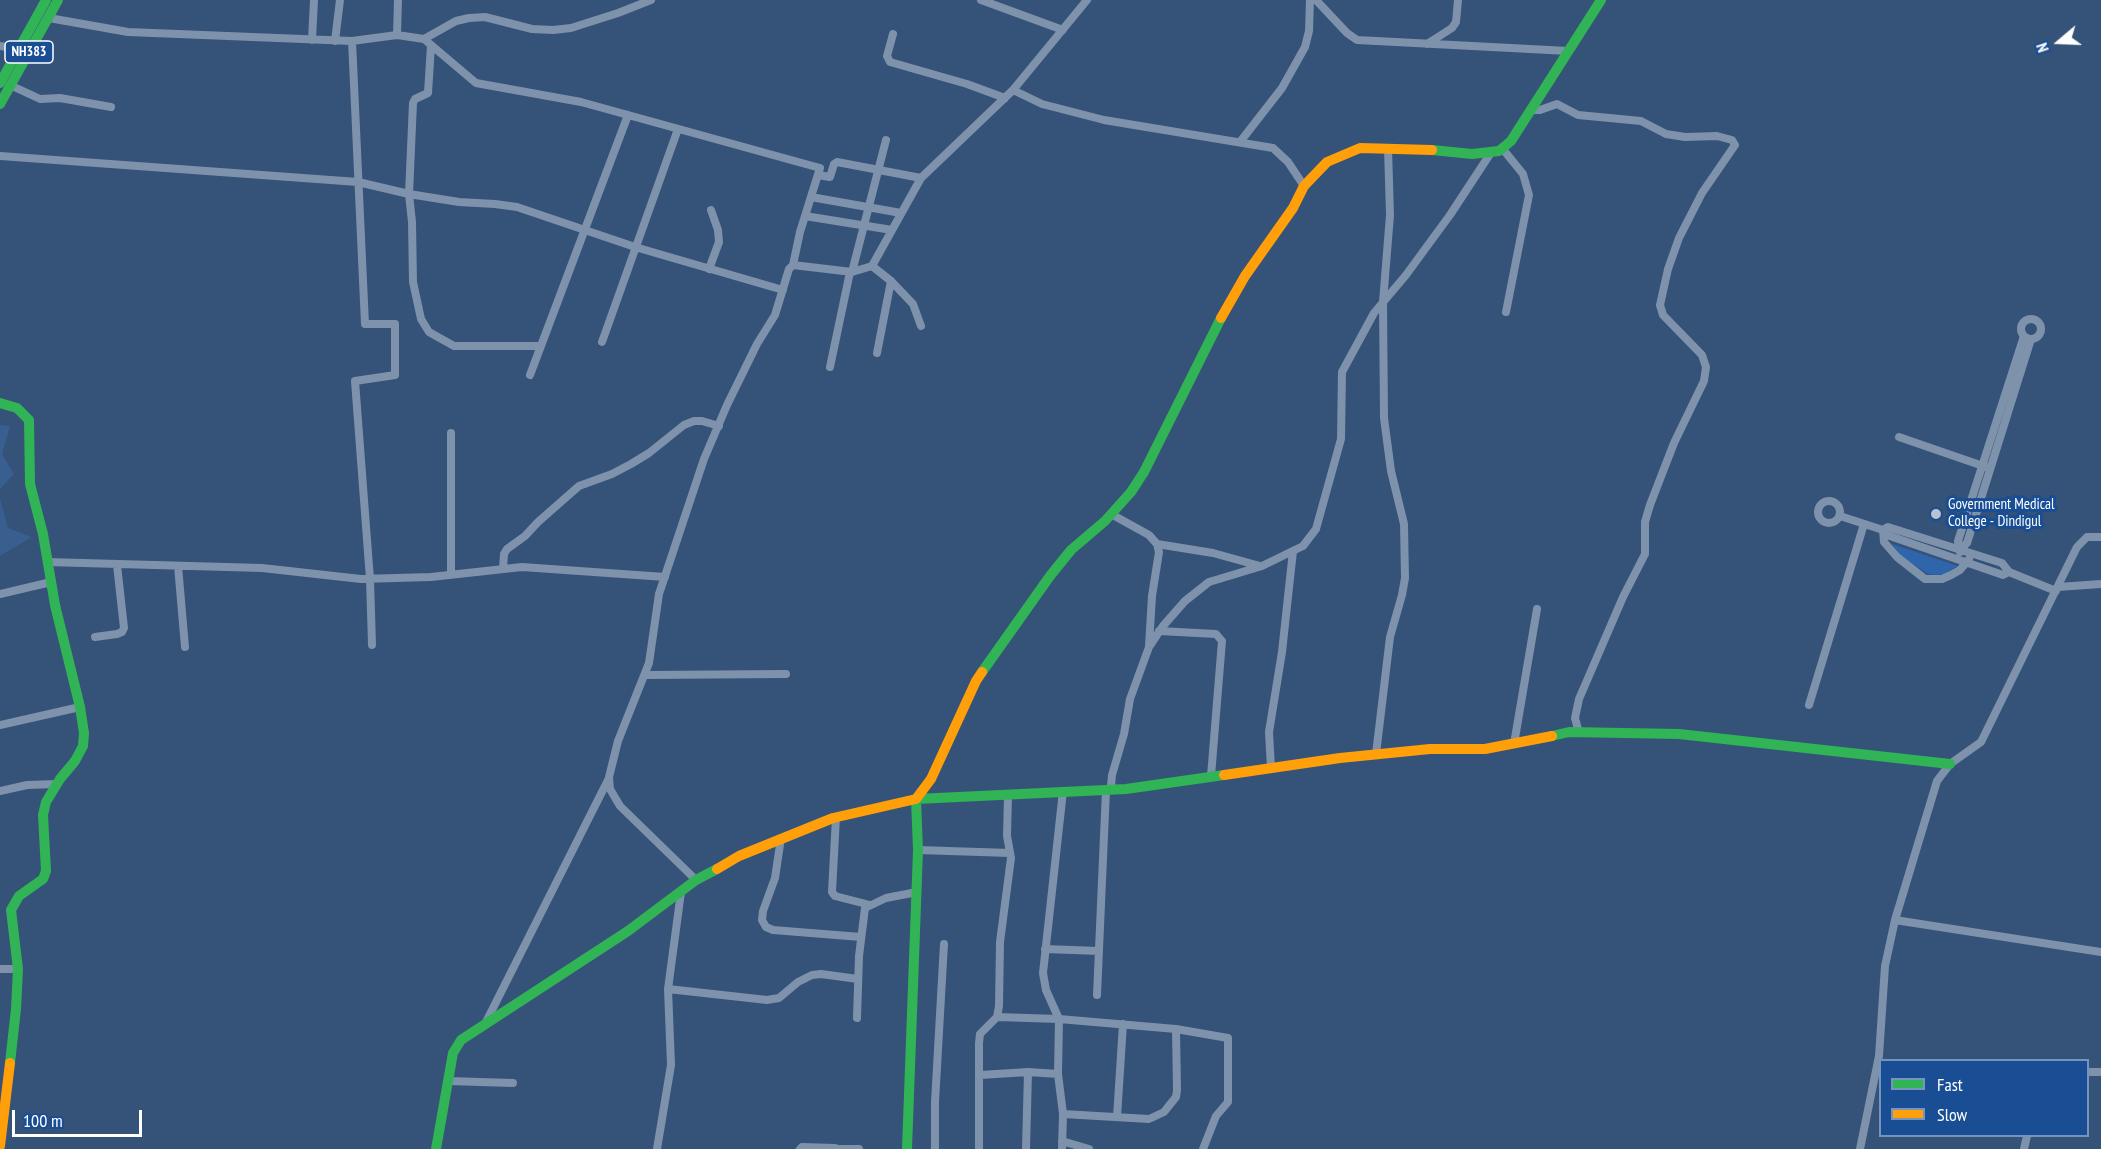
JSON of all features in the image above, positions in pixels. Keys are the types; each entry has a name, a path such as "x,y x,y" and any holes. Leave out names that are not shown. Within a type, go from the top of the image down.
{"main road":[{"name":"NH383","path":"0,104 5,84 19,49 46,0"},
{"name":"NH383","path":"5,84 49,18 58,0"},
{"path":"907,1149 917,892 916,799 931,779 976,681 1071,550 1111,514 1131,492 1144,472 1227,307 1245,276 1293,208 1304,186 1326,162 1360,148 1472,154 1497,150 1511,141 1601,0"},
{"path":"0,403 17,408 29,420 30,484 43,534 54,605 80,707 84,733 83,746 75,761 46,802 43,816 46,871 43,879 19,896 11,910 18,969 16,1009 0,1146"},
{"path":"436,1149 453,1053 461,1040 628,931 696,880 739,856 836,817 916,799 1110,789 1376,754 1430,749 1485,749 1569,732 1679,734 1950,764"}],"street":[{"path":"312,40 314,0"},
{"path":"335,41 340,0"},
{"path":"397,35 398,0"},
{"path":"424,39 456,21 477,18 500,20 532,29 571,28 651,0"},
{"path":"981,0 1063,30"},
{"path":"793,265 851,272 872,266 921,178 1013,90 1086,0"},
{"path":"1239,142 1282,88 1305,47 1309,31 1310,0"},
{"path":"1316,0 1347,33 1357,40 1568,51"},
{"path":"1426,45 1452,28 1456,22 1458,0"},
{"path":"49,18 128,32 335,41 397,35 424,39 476,83 581,102 820,168 793,265 789,269 775,315 757,344 704,459 659,594 657,620 645,675 618,741 609,777 485,1025"},
{"path":"893,34 887,56 890,62 967,84 1005,98"},
{"path":"352,41 364,324 394,324 395,375 355,381 370,579 372,645"},
{"path":"431,45 428,93 415,99 413,103 409,194 415,292 421,319 429,332 454,346 541,346"},
{"path":"0,46 19,49"},
{"path":"5,84 40,99 60,98 111,107"},
{"path":"1013,90 1042,104 1104,120 1273,148 1288,162 1304,186"},
{"path":"1530,110 1540,110 1557,104 1578,116 1641,121 1666,134 1685,137 1717,136 1732,140 1736,144 1702,193 1679,238 1668,269 1660,304 1663,315 1702,355 1706,366 1704,381 1674,444 1650,505 1645,522 1645,554 1632,578 1579,699 1575,718 1579,733"},
{"path":"530,375 628,115"},
{"path":"602,342 678,129"},
{"path":"830,367 851,272 886,140"},
{"path":"1376,754 1390,637 1405,578 1404,524 1386,444 1383,302 1390,215 1388,148"},
{"path":"1097,995 1112,775 1124,734 1130,699 1149,647 1185,600 1209,582 1262,566 1303,546 1316,529 1341,439 1342,372 1374,313 1406,275 1497,150 1523,174 1528,195 1506,312"},
{"path":"0,156 358,182 409,194 459,202 517,207 634,247 783,290"},
{"path":"818,175 830,177 834,164 837,162 921,178"},
{"path":"811,196 901,213"},
{"path":"709,269 719,242 718,230 711,210"},
{"path":"805,216 892,230"},
{"path":"872,266 891,281 913,304 921,326"},
{"path":"877,353 891,281"},
{"path":"1958,559 1960,549 1958,541 1986,467 2027,338"},
{"path":"503,569 504,554 507,549 525,536 579,486 612,474 631,464 649,453 684,425 702,421 718,426"},
{"path":"451,433 451,575"},
{"path":"1899,437 1986,467"},
{"path":"1111,514 1149,535 1157,544 1159,552 1152,596 1149,647"},
{"path":"1840,516 1882,530 1884,534 1958,559 2003,574 2009,572 2057,589 2101,584"},
{"path":"1809,705 1864,524"},
{"path":"1882,530 1888,527 1960,549 2002,563 2007,566 2009,572"},
{"path":"1882,530 1884,542 1897,557 1925,579 1942,579 1960,570 1971,553"},
{"path":"1860,1149 1879,1056 1885,966 1895,920 1937,781 1950,764 1981,742 2077,546 2087,537 2101,537"},
{"path":"1157,544 1262,566"},
{"path":"1270,768 1269,732 1282,652 1293,550"},
{"path":"47,562 262,568 370,579 451,575 522,567 665,577"},
{"path":"95,637 117,634 124,628 117,565"},
{"path":"178,566 186,647"},
{"path":"0,594 51,582"},
{"path":"1514,744 1537,609"},
{"path":"1159,632 1216,634 1222,641 1211,776"},
{"path":"645,675 786,674"},
{"path":"0,725 80,707"},
{"path":"609,777 610,789 620,806 696,880"},
{"path":"0,791 27,785 57,784"},
{"path":"1063,791 1043,981 1059,1018 1058,1074 1063,1114 1062,1145 1089,1149"},
{"path":"979,1149 980,1034 997,1017 1000,942 1011,858 1006,836 1008,796"},
{"path":"836,817 832,892 835,896 870,904 895,895 917,892"},
{"path":"781,838 775,878 763,911 762,920 766,927 773,930 861,937"},
{"path":"918,849 1010,852"},
{"path":"657,1149 671,1065 668,989 681,892"},
{"path":"856,1018 864,912 870,904"},
{"path":"1895,920 2101,952"},
{"path":"935,1149 935,1102 944,944"},
{"path":"1046,949 1099,951"},
{"path":"0,969 18,969"},
{"path":"668,989 767,1000 779,998 798,982 812,975 858,979"},
{"path":"997,1017 1059,1018 1176,1029 1228,1038 1228,1102 1216,1116 1203,1149"},
{"path":"1117,1117 1123,1024"},
{"path":"1063,1114 1149,1119 1158,1117 1172,1103 1177,1090 1176,1029"},
{"path":"980,1075 1028,1072 1058,1074"},
{"path":"1026,1149 1028,1072"},
{"path":"448,1081 513,1083"},
{"path":"800,1149 802,1147 859,1149"}],"shaded area":[{"path":"0,425 10,426 2,454 14,474 0,489"},
{"path":"0,498 8,528 32,537 0,556"},
{"path":"1892,544 1958,566 1944,574 1928,574 1899,555"}],"traffic: fast":[{"path":"0,83 46,0"},
{"path":"0,104 58,0"},
{"path":"1432,150 1472,154 1499,151 1511,141 1601,0"},
{"path":"982,672 1071,550 1105,521 1131,492 1144,472 1221,318"},
{"path":"0,403 17,408 29,420 30,484 43,534 55,605 80,707 84,733 83,746 75,761 60,779 46,802 43,815 46,871 43,879 19,896 11,910 18,969 10,1063"},
{"path":"1552,736 1569,732 1679,734 1950,764"},
{"path":"907,1149 918,850 916,799 1126,789 1224,775"},
{"path":"436,1149 453,1053 461,1040 628,931 696,880 717,869"}],"traffic: slow":[{"path":"1221,318 1245,276 1293,208 1304,186 1327,162 1360,148 1432,150"},
{"path":"717,869 739,856 833,818 916,799 931,779 982,672"},
{"path":"1224,775 1340,758 1430,749 1485,749 1552,736"},
{"path":"0,1146 10,1063"}],"place":[{"name":"Government Medical College - Dindigul","path":"1936,514"}]}
